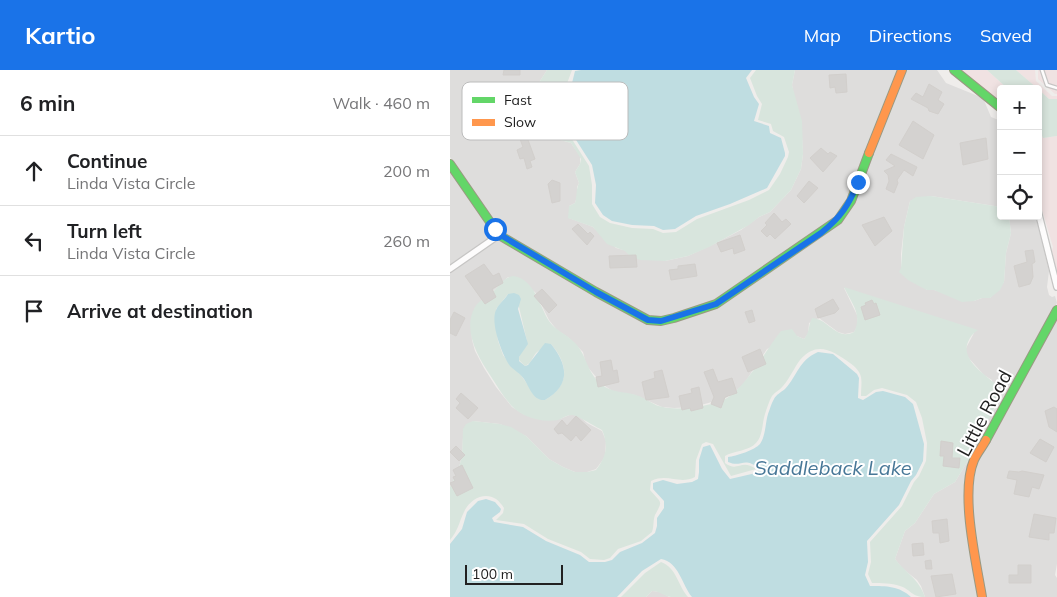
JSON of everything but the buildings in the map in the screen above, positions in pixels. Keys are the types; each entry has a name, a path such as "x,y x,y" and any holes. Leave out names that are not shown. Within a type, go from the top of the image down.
{"street":[{"path":"450,164 499,234 596,292 648,320 661,321 716,304 838,220 851,201 902,70"},
{"path":"954,70 997,105"},
{"path":"1040,220 1057,287"},
{"path":"450,269 499,234"},
{"name":"Little Road","path":"982,597 969,518 970,478 974,460 994,428 1057,310"}],"lane":[{"path":"1042,70 1047,85 1057,88"}],"shaded area":[{"path":"450,70 547,70 540,82 462,82 462,140 560,140 571,143 580,156 580,164 575,172 579,183 577,196 575,203 569,206 569,218 593,227 616,248 665,261 688,256 741,230 759,217 770,212 791,190 801,169 803,154 802,137 792,85 795,70 898,70 847,200 835,217 819,230 714,301 660,318 650,317 598,289 501,232 450,157"},
{"path":"547,70 572,70 568,82 540,81"},
{"path":"756,70 795,70 792,85 802,121 803,154 801,169 791,190 770,212 709,247 688,256 665,261 640,260 630,256 625,251 607,244 593,227 568,218 569,206 575,203 576,200 579,183 575,172 581,159 571,143 560,140 572,140 589,166 592,204 600,217 610,223 632,228 653,229 663,233 676,232 697,219 749,200 769,190 780,174 789,152 784,137 773,131 771,124 758,120 762,104 750,78"},
{"path":"907,70 937,70 946,83 983,98 991,117 997,119 997,206 931,196 910,201 904,227 901,254 901,268 927,290 934,290 974,301 990,298 1004,282 1006,253 1011,233 1009,220 1037,220 1049,271 1047,287 1049,295 1055,296 1057,303 990,427 970,458 966,478 965,519 978,597 925,597 917,580 902,568 895,559 905,531 915,523 934,494 955,482 996,407 992,380 984,375 966,355 966,348 974,333 844,288 857,315 858,325 854,332 845,334 838,332 819,318 809,323 808,334 804,339 797,336 767,349 743,385 726,398 694,407 674,408 662,407 635,395 614,392 602,384 586,365 583,352 569,338 557,330 549,320 535,292 508,277 475,308 471,325 472,340 475,351 484,368 512,407 525,415 560,419 572,414 578,415 587,423 602,431 606,441 605,457 596,469 587,472 575,472 549,459 526,436 500,424 473,421 463,437 462,456 458,471 450,487 450,273 499,239 646,323 718,307 841,221"},
{"path":"959,70 987,70 1004,85 997,85 997,100"},
{"path":"987,70 1016,70 1033,85 1004,85"},
{"path":"1016,70 1035,70 1036,81 1040,85 1033,85"},
{"path":"1038,70 1057,70 1057,94 1038,79"},
{"path":"1042,87 1052,96 1057,96 1057,99 1049,99 1042,93"},
{"path":"1042,93 1049,99 1057,99 1057,136 1043,138"},
{"path":"1042,136 1043,138 1057,136 1057,272 1052,251 1053,247 1042,210"},
{"path":"450,170 494,234 450,265"},
{"path":"931,196 997,206 997,220 1009,220 1011,233 1006,253 1004,282 1000,290 990,298 962,302 934,290 927,290 908,280 899,272 901,268 904,227 910,201 916,197"},
{"path":"510,277 520,278 531,287 549,321 579,348 592,374 601,384 609,389 636,395 656,405 670,408 705,405 727,398 749,376 781,331 792,329 797,336 804,339 812,318 818,319 842,334 854,332 857,314 844,287 978,330 968,342 968,356 976,368 999,387 1001,395 972,454 955,482 934,494 915,523 905,531 895,559 916,581 925,597 914,595 897,585 872,583 868,574 871,562 870,542 902,506 926,461 927,443 922,418 916,402 907,395 882,388 874,390 866,396 861,396 861,378 855,367 831,352 819,349 806,354 800,360 788,380 772,396 765,414 760,437 756,443 749,448 725,456 725,463 729,466 747,465 756,469 731,476 713,444 706,442 702,444 696,460 695,477 684,480 663,478 651,481 650,490 660,502 654,517 652,532 641,541 618,549 610,558 604,560 590,559 581,552 548,539 524,524 496,520 503,513 504,508 496,499 487,496 477,498 469,504 450,540 450,487 458,471 462,456 463,429 466,424 473,421 511,427 526,436 549,459 575,472 596,470 602,461 605,451 606,446 602,430 574,415 558,420 545,421 518,412 505,398 481,360 473,343 470,325 471,316 479,303 491,294 504,280","holes":["508,294 519,307 527,341 518,359 525,366 534,355 551,344 564,367 563,381 559,388 545,400 513,368 503,355 498,341 496,309"]},
{"path":"1057,318 1057,564 1055,575 1057,578 1057,597 986,597 972,518 973,479 977,461 997,430"},
{"path":"661,562 671,568 688,597 671,597 652,591 646,597 621,597 645,573"},
{"path":"652,591 661,592 669,597 646,597"}],"water":[{"path":"752,70 746,78 759,104 754,121 769,126 770,133 781,138 785,156 767,188 696,216 675,229 663,230 654,226 632,225 612,221 603,215 595,203 596,185 592,165 576,140 628,140 628,82 572,82 575,71"},
{"path":"514,293 519,295 521,299 518,309 528,344 519,357 519,361 525,366 528,365 545,343 551,344 561,360 564,374 563,381 559,388 545,400 535,396 522,377 510,366 498,339 495,323 496,310 508,294"},
{"name":"Saddleback Lake","path":"818,352 833,354 857,374 859,378 858,398 863,400 876,392 883,391 905,397 913,404 924,444 923,461 899,505 867,541 868,562 865,575 870,586 892,587 911,597 692,597 676,569 667,561 661,559 642,571 617,597 450,597 450,544 462,529 467,512 478,501 486,499 495,502 501,509 492,518 494,522 523,527 546,541 580,555 589,562 605,562 612,560 620,552 642,543 655,533 657,518 664,508 664,501 653,489 653,483 663,480 677,484 692,482 698,479 699,460 703,447 710,445 722,469 730,479 756,473 759,468 754,465 746,462 736,464 728,462 728,457 750,450 760,444 768,414 775,398 789,384 802,364"}],"traffic: fast":[{"path":"954,70 997,105"},
{"path":"450,164 499,235 648,320 661,321 716,304 838,220 851,201 869,153"},
{"path":"986,440 1057,310"}],"traffic: slow":[{"path":"869,153 902,70"},
{"path":"982,597 970,527 968,490 974,460 986,440"}],"route":[{"path":"495,229 499,234 596,292 648,320 661,321 716,304 821,233 838,220 851,201 858,182"}]}
